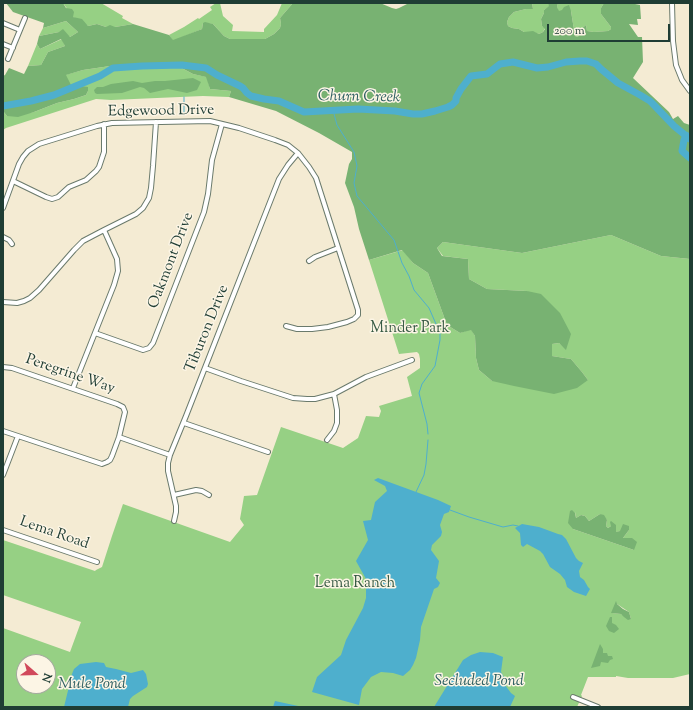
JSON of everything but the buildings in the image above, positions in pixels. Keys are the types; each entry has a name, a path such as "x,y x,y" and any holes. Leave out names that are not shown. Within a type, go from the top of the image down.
{"street":[{"path":"672,3 673,41 676,65 682,80 690,91"},
{"path":"8,59 25,18"},
{"path":"3,23 20,30"},
{"path":"3,44 13,48"},
{"name":"Edgewood Drive","path":"3,208 23,157 28,151 35,146 59,137 104,124 206,121 222,124 275,140 290,147 298,153 316,178 358,307 357,316 354,320 347,322 320,329 302,329 286,326"},
{"path":"3,302 20,302 33,296 87,238 136,214 143,208 150,193 153,172 156,122"},
{"path":"13,180 52,199 58,197 69,188 86,180 99,167 104,152 104,124"},
{"name":"Oakmont Drive","path":"95,333 143,350 149,348 153,343 204,212 208,194 212,160 222,124"},
{"name":"Tiburon Drive","path":"174,521 176,503 168,471 170,455 184,423 279,179 298,153"},
{"path":"73,388 114,285 118,271 117,260 104,230"},
{"path":"3,237 9,240 12,244"},
{"path":"309,262 315,257 338,248"},
{"path":"205,368 293,398 315,399 334,394 366,377 412,360"},
{"name":"Peregrine Way","path":"3,367 12,368 73,388 123,407 125,414 119,436"},
{"path":"327,440 334,431 338,417 334,394"},
{"path":"184,423 268,452"},
{"path":"3,431 102,464 110,460 119,436 170,455"},
{"path":"3,475 18,436"},
{"path":"174,495 197,490 209,495"},
{"name":"Lema Road","path":"3,530 97,562"},
{"path":"573,697 598,707"}],"green space":[{"path":"6,3 63,3 66,8 72,9 74,12 73,17 82,19 88,26 97,24 106,27 110,25 115,27 133,24 169,35 173,40 202,29 203,23 205,22 213,24 224,36 230,39 265,39 274,34 280,28 280,18 293,3 380,3 396,9 409,3 532,3 533,9 514,12 509,17 507,22 508,26 512,28 519,29 524,32 533,31 539,34 545,29 542,26 541,19 544,10 549,6 548,3 558,3 557,7 559,11 569,5 575,36 578,37 580,30 586,25 587,31 608,31 611,29 601,14 601,8 604,3 630,3 640,5 641,19 637,19 638,25 629,24 638,37 642,37 643,62 633,78 669,112 673,119 678,116 684,123 690,125 690,259 661,256 611,235 522,253 443,242 437,248 442,256 468,259 469,279 487,289 527,291 541,294 560,313 571,334 566,350 559,343 552,344 552,356 571,359 588,380 577,388 554,394 492,381 479,370 476,358 475,336 471,330 460,333 447,325 428,273 413,263 402,250 369,260 354,207 345,183 349,164 352,159 352,152 276,111 229,97 231,91 210,89 206,77 193,74 172,63 117,65 83,70 66,75 71,85 88,87 86,95 57,103 18,117 7,116 3,111 3,76 9,68 24,74 28,66 41,65 48,52 65,46 61,39 40,49 37,44 39,36 59,32 63,29 70,37 78,32 66,21 43,28 44,23 13,12"},
{"path":"63,3 101,3 123,16 122,18 133,24 115,27 106,27 97,24 88,26 73,17"},
{"path":"216,3 220,3 223,16 233,25 232,31 264,32 264,29 277,15 282,3 293,3 280,18 280,28 274,34 265,39 230,39 224,36 213,24 203,23 202,29 173,41 169,35 198,18 199,19 212,10 210,7"},
{"path":"532,3 548,3 550,6 544,10 541,19 542,26 545,28 543,32 539,34 524,32 508,26 507,22 509,17 514,12 533,9"},
{"path":"558,3 604,3 601,8 601,14 611,29 608,31 587,31 586,25 580,30 578,37 575,36 571,11 558,11"},
{"path":"66,21 78,32 70,37 59,32 39,36 43,28"},
{"path":"62,39 65,46 48,52 41,65 28,66 37,44 40,49"},
{"path":"172,63 193,74 207,77 210,89 231,91 229,97 203,96 111,100 96,99 3,130 3,111 7,116 34,112 57,103 86,95 88,91 70,85 65,75 83,70 117,65"},
{"path":"193,78 201,82 197,90 187,93 168,89 150,93 144,88 140,87 122,93 97,94 94,90 97,87 133,81 142,83"},
{"path":"611,235 661,256 690,259 690,674 673,678 628,678 616,676 588,677 577,707 3,707 3,628 70,652 81,622 3,595 3,540 95,571 102,567 123,504 230,542 244,525 240,519 244,496 257,495 281,427 343,448 358,438 366,416 379,417 381,411 379,406 412,396 407,377 420,368 419,354 417,352 399,354 369,260 403,250 413,263 428,273 447,325 460,333 471,329 475,336 476,358 479,370 492,381 588,380 571,359 552,356 552,344 559,343 566,349 527,291 487,289 469,279 468,259 443,256 437,248 443,242 522,253","holes":["575,512 576,518 581,515 585,516 589,521 600,514 607,520 606,526 608,528 611,526 616,532 629,530 623,538 634,550 573,529","617,604 629,612 631,619 621,614 612,613"]},
{"path":"572,510 575,513 576,518 581,515 585,516 589,521 600,514 604,515 607,520 606,526 608,528 611,526 611,521 616,525 616,532 620,531 623,524 629,526 629,530 623,538 632,538 637,542 634,550 573,529 568,523 570,511"},
{"path":"616,601 617,604 629,612 631,619 628,620 621,614 611,613"},
{"path":"610,617 612,617 612,623 619,629 614,633 609,631 606,626"},
{"path":"600,644 603,649 603,653 607,653 608,656 612,656 613,659 608,663 601,662 600,666 591,668"}],"water":[{"path":"378,478 451,506 449,512 444,514 440,525 442,532 441,536 432,545 431,550 439,561 436,578 440,583 438,587 434,589 421,627 420,640 413,665 403,676 381,672 371,677 362,689 359,705 312,692 317,677 341,655 346,640 363,608 366,598 366,579 356,561 368,540 363,521 371,520 375,502 387,491 385,486 374,480"},
{"path":"522,524 539,527 562,535 566,539 576,558 583,563 579,571 580,577 590,589 586,596 574,592 567,587 565,580 560,574 550,567 540,551 527,544 523,547 521,545 520,533 515,528"},
{"name":"Secluded Pond","path":"480,652 493,653 503,657 501,672 504,677 505,685 515,696 510,707 434,707 463,660"},
{"name":"Mule Pond","path":"96,662 104,663 106,667 131,673 143,670 146,674 148,684 147,687 130,699 128,707 64,707 74,669 80,664"},
{"path":"275,701 303,707 273,707"}],"waterway":[{"name":"Churn Creek","path":"3,106 54,95 100,76 113,68 182,65 206,68 240,86 251,96 279,101 304,112 358,109 422,114 452,105 456,101 461,89 471,76 487,74 500,64 513,62 537,68 548,67 566,62 587,61 596,64 618,83 650,101 674,126 690,139"},
{"path":"184,97 184,115"},
{"path":"333,110 337,125 354,152 357,166 354,183 357,196 394,240 414,290 429,308 436,324"},
{"name":"Churn Creek","path":"686,135 682,151 690,158"},
{"path":"428,434 419,393 422,384 435,366 440,340 440,331 438,328"},
{"path":"416,492 424,475 428,440"},
{"path":"450,510 503,527 513,525 518,526"}],"park label":[{"name":"Minder Park","path":"410,329"},
{"name":"Lema Ranch","path":"355,584"}]}
